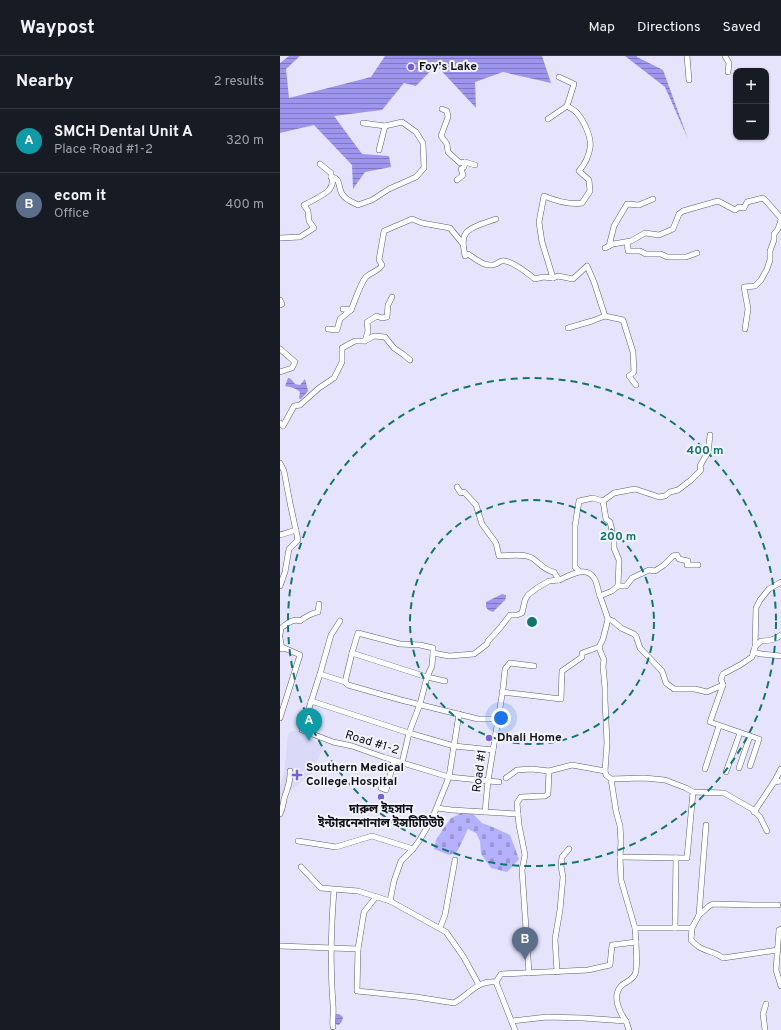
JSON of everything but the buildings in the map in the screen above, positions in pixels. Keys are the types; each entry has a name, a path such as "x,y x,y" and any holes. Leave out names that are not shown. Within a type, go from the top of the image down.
{"street":[{"path":"688,56 689,80"},
{"path":"725,56 729,63 728,72"},
{"path":"548,119 567,106 574,84 559,77"},
{"path":"553,278 542,242 539,222 544,196 554,201 574,204 582,202 590,191 589,180 579,171 590,150 591,141 584,123 576,112 567,106"},
{"path":"442,108 447,111 448,117 441,136 447,144 448,152 460,163 465,162 475,165"},
{"path":"331,177 335,177 338,181 342,194 349,201 358,205 372,200 389,189 416,177 424,168 423,143 416,132 402,122 385,126 363,123"},
{"path":"379,150 385,126"},
{"path":"457,180 462,175 461,169 464,167 465,162"},
{"path":"280,238 302,238 314,228 309,220 308,211 304,205 329,190 333,181 331,173 320,164"},
{"path":"653,199 639,205 628,204 614,226 607,247 613,244 631,241 645,233 659,235 673,229 679,214 683,211 718,201 735,210 739,207 744,208 748,202 762,198 768,202 781,219 778,229 774,234 774,240 770,251 770,260 764,275 755,286 744,287 748,308 745,329"},
{"path":"328,329 337,330 340,319 351,310 366,277 382,265 379,260 384,231 412,219 422,223 450,228 463,244"},
{"path":"496,220 477,226 466,233 463,244 465,256 468,254 486,265 505,261 516,266 535,279 543,277 553,278 558,276 572,279 587,266 605,316"},
{"path":"627,242 628,251 640,251 646,254 661,254 667,257 686,257 697,253"},
{"path":"365,341 368,331 367,322 377,316 382,318 387,317 388,305 392,297"},
{"path":"280,300 282,304 280,305"},
{"path":"343,309 351,310"},
{"path":"568,328 605,316 623,320 633,352 634,372 629,376 636,385"},
{"path":"280,431 282,424 294,406 300,405 319,388 334,378 342,362 342,348 355,341 365,341 374,336 385,337 394,348 410,360"},
{"path":"280,349 295,362 292,368 280,372"},
{"path":"603,501 614,493 635,489 659,497 666,496 670,492 678,490 692,480 701,470 700,466 704,457 708,453 710,435"},
{"path":"280,463 284,471 298,540 293,544 288,552 285,572 280,586"},
{"path":"457,487 461,493 464,492 476,505 482,524 496,543 499,556 516,555 530,558 549,571 554,572 559,580"},
{"path":"579,571 575,567 574,550 575,526 579,501 593,498 603,501"},
{"path":"603,501 606,518 610,522 614,539 614,548 619,560 618,586"},
{"path":"280,535 296,530"},
{"path":"600,596 612,591 618,586 626,586 632,578 649,570 654,571 664,565 673,556 678,555 679,559 688,562 687,565 698,565"},
{"path":"345,682 358,633 400,644 420,645 433,648 433,653 450,656 474,654 487,644 510,615 522,613 525,600 528,595 537,588 579,571 587,572 594,578 608,619 603,639 599,647 582,653 582,657 562,671 561,699 502,692"},
{"path":"750,766 759,740 710,722 723,685 721,679 723,674 752,657 754,650 756,608 760,600 770,589 781,582"},
{"path":"280,718 300,655 281,648 281,628 291,622 309,616 314,612 318,612 319,604"},
{"path":"608,619 636,636 640,648 662,671 666,683 674,689 695,689 707,692 723,685"},
{"path":"340,621 331,635 311,700 454,746 493,750"},
{"path":"754,650 760,641 768,641 781,635"},
{"path":"599,647 604,660 603,666 607,743 606,775 611,779 644,778 665,780 693,792 724,793 752,809 760,817 767,831"},
{"path":"754,650 761,654 781,656"},
{"name":"Road #1-2","path":"311,700 302,730 333,742 352,746 402,763 427,677 432,666 433,653"},
{"path":"352,654 445,681"},
{"name":"Road #1","path":"485,812 488,780 505,668 510,663 534,666"},
{"path":"320,674 345,682 348,685 401,700 478,719 498,719"},
{"path":"390,901 394,880 401,861 413,849 432,819 449,777 459,714"},
{"path":"705,769 719,726"},
{"path":"726,772 740,733"},
{"path":"739,768 750,736"},
{"path":"381,788 386,790 394,760"},
{"path":"402,763 449,777 499,782"},
{"path":"506,778 517,770 532,769 549,771 572,765 605,771"},
{"path":"754,812 781,770"},
{"path":"280,814 291,780 290,771"},
{"path":"529,973 522,870 525,855 517,803 521,797 545,796 548,794 549,771"},
{"path":"611,779 620,826 621,880 635,928 637,970 635,975 620,987 616,999 617,1005 629,1030"},
{"path":"774,782 781,781"},
{"path":"620,857 687,858 693,792"},
{"path":"437,808 518,814"},
{"path":"699,915 706,825"},
{"path":"298,841 336,847 372,836 413,849"},
{"path":"557,972 555,939 560,910 563,877 561,866 562,857 569,849"},
{"path":"675,928 676,858"},
{"path":"440,928 445,915 455,860"},
{"path":"301,867 321,888 358,891 390,901 440,928 446,932 463,956 479,985"},
{"path":"334,890 331,948 332,1019 334,1029"},
{"path":"376,897 364,912 358,949 357,991 416,997 454,1003 479,985 489,982 496,982"},
{"path":"778,905 754,906 713,904 708,906 699,915 692,928 691,940 699,947 719,954 723,958 778,950"},
{"path":"635,928 692,928"},
{"path":"781,929 779,930 776,970 781,986"},
{"path":"496,982 501,974 588,970 610,965 612,945 636,942"},
{"path":"280,946 358,949"},
{"path":"496,982 515,1030"},
{"path":"765,1030 763,1014 766,1004"},
{"path":"512,1021 554,1017 626,1021"}],"shaded area":[{"name":"Foy's Lake","path":"289,56 300,56 286,69 289,98 371,77 385,56 542,56 551,83 503,72 475,82 476,108 436,65 416,86 404,83 382,110 334,116 362,154 389,156 391,167 365,172 353,189 352,165 314,125 280,133 280,63"},
{"path":"625,56 637,56 663,70 688,139 665,87"},
{"path":"288,378 295,384 300,385 305,379 308,391 301,399 299,398 300,392 285,386"},
{"path":"502,594 506,595 505,600 493,612 488,610 486,607 486,602"},
{"name":"Southern Medical College Hospital","path":"292,731 299,731 324,747 310,775 289,791 280,818 280,785 284,774 288,734"},
{"path":"336,1014 343,1017 339,1025 334,1024"}],"green space":[{"path":"462,813 473,814 482,823 510,835 519,859 507,872 491,868 481,854 480,841 476,833 468,829 457,852 449,855 434,849 436,840 451,818"}],"place":[{"name":"Foy's Lake","path":"411,67"},
{"name":"Dhali Home","path":"489,738"},
{"name":"SMCH Dental Unit A","path":"309,741"},
{"name":"Southern Medical College Hospital","path":"297,775"},
{"name":"দারুল ইহসান ইন্টারনেশানাল ইন্সটিটিউট","path":"381,797"},
{"name":"ecom it","path":"525,960"}]}
